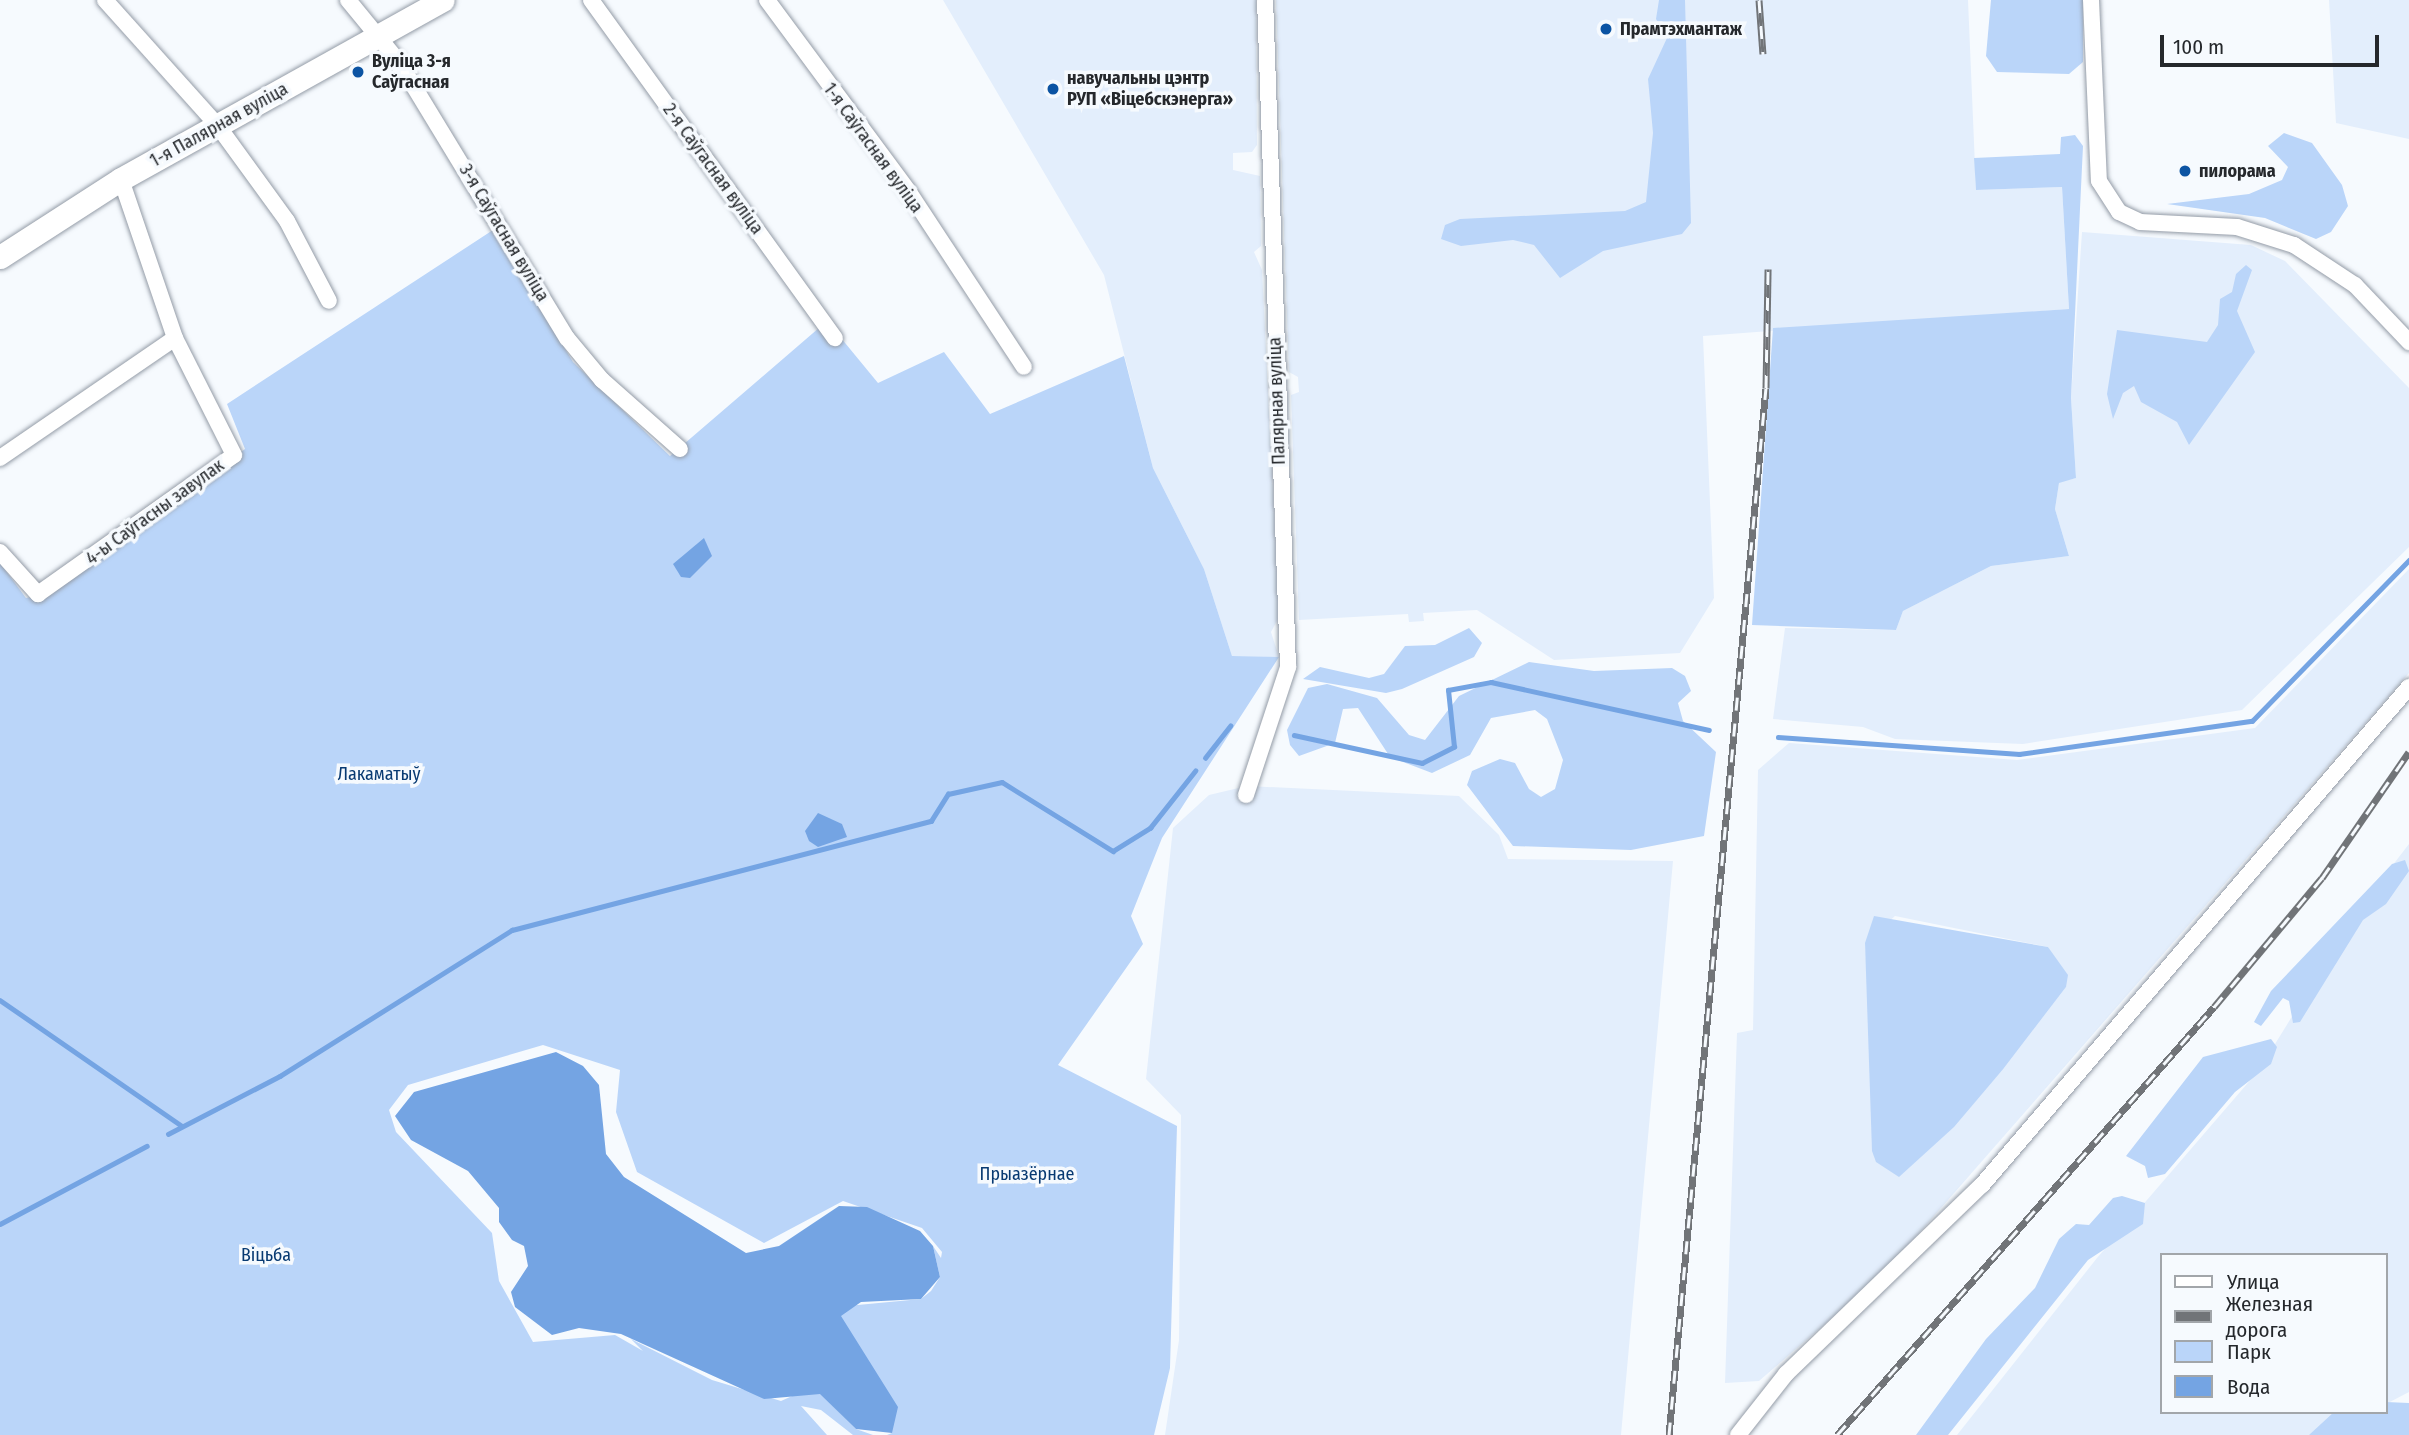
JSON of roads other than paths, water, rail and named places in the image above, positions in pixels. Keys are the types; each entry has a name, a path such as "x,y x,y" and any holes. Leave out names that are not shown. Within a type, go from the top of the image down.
{"street":[{"path":"105,0 218,126 288,222 329,301"},
{"name":"3-я Саўгасная вуліца","path":"348,0 380,38 567,338 602,380 680,449"},
{"name":"1-я Палярная вуліца","path":"0,257 121,179 380,38 442,0"},
{"name":"2-я Саўгасная вуліца","path":"591,0 835,338"},
{"name":"1-я Саўгасная вуліца","path":"767,0 909,192 1024,367"},
{"name":"Палярная вуліца","path":"1246,795 1288,667 1265,0"},
{"path":"2091,0 2099,181 2119,212 2140,222 2237,227 2294,245 2355,285 2409,342"},
{"name":"4-ы Саўгасны завулак","path":"0,552 38,594 234,455 175,338 121,179"},
{"path":"0,458 175,338"},
{"path":"1738,1435 1786,1374 1982,1185 2409,687"}],"water":[{"path":"704,538 712,556 690,578 681,577 673,564"},
{"path":"818,813 842,824 847,837 818,847 809,841 805,831"},
{"path":"556,1052 583,1066 599,1085 606,1154 624,1177 746,1253 779,1246 839,1206 867,1207 920,1231 933,1246 940,1277 921,1299 861,1302 841,1316 898,1407 892,1433 856,1429 820,1394 764,1399 621,1334 579,1328 552,1335 515,1307 511,1292 528,1266 524,1246 512,1240 499,1222 499,1208 468,1171 411,1140 395,1116 414,1092"}],"waterway":[{"path":"1778,737 2019,754 2252,721 2409,560"},
{"path":"1294,735 1422,763 1454,747 1448,690 1491,682 1709,730"},
{"path":"1205,758 1230,726"},
{"path":"168,1134 280,1076 512,930 931,821 948,794 1002,782 1113,851 1150,828 1195,771"},
{"path":"0,1000 182,1126"},
{"path":"0,1224 147,1146"}],"railway":[{"path":"1759,0 1763,54"},
{"path":"1669,1435 1766,388 1768,269"},
{"path":"1837,1435 2214,1007 2322,878 2409,752"}],"place":[{"name":"Прамтэхмантаж","path":"1606,29"},
{"name":"Вуліца 3-я Саўгасная","path":"358,72"},
{"name":"навучальны цэнтр РУП «Віцебскэнерга»","path":"1053,89"},
{"name":"пилорама","path":"2185,171"}],"park label":[{"name":"Лакаматыў","path":"379,774"},
{"name":"Прыазёрнае","path":"1027,1174"},
{"name":"Віцьба","path":"266,1255"}]}
